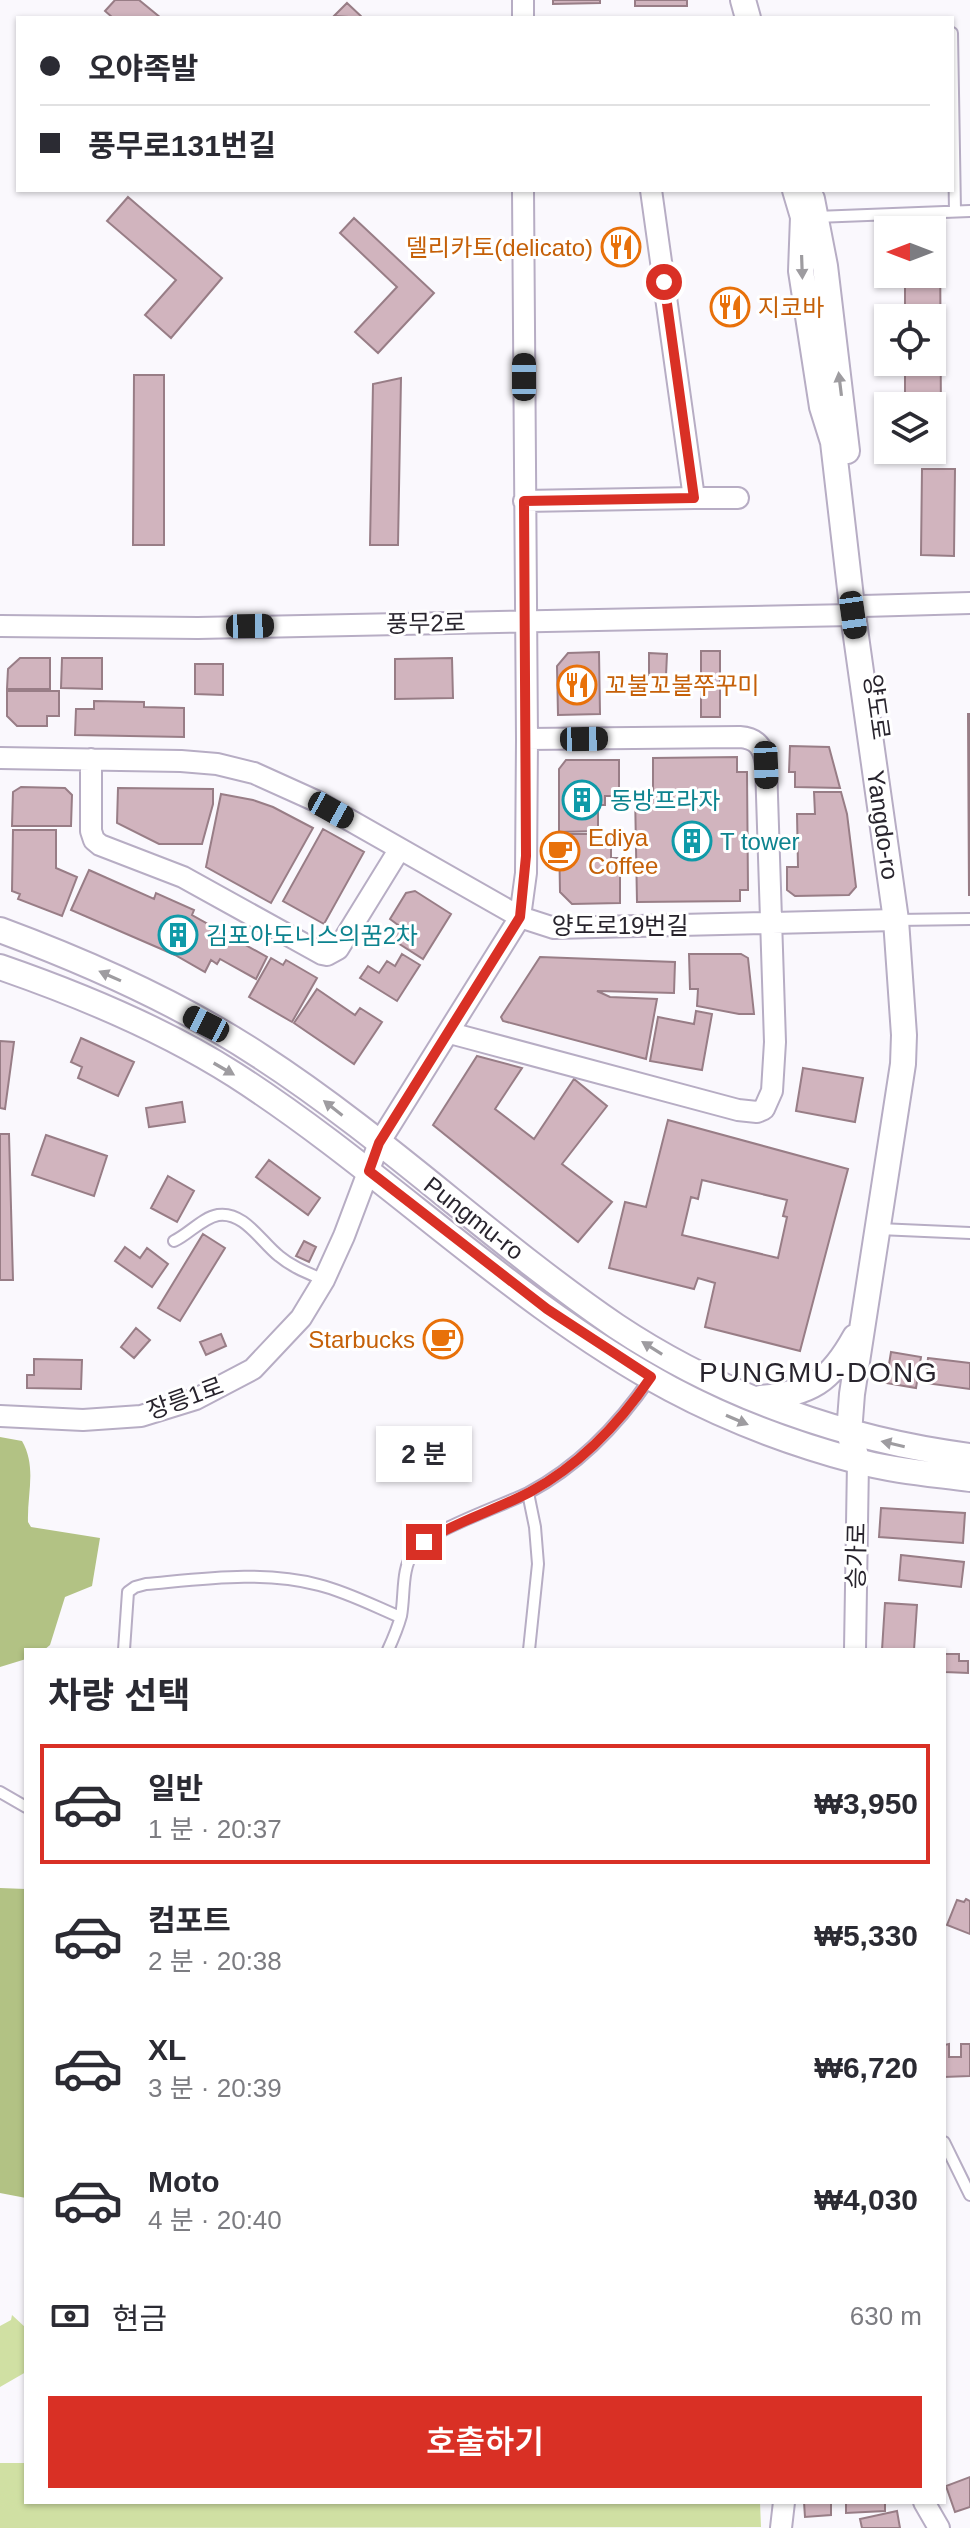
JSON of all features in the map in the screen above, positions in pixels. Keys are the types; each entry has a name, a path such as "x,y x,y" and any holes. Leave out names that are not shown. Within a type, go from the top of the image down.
{"street":[{"path":"520,917 526,873 527,739 523,192"},
{"path":"651,192 694,498"},
{"name":"Yangdo-ro","path":"796,192 810,217 801,271 822,407 833,442 901,920 903,1064 883,1230 861,1325 855,1435"},
{"path":"809,192 810,217"},
{"path":"524,501 738,498"},
{"name":"풍무2로","path":"0,626 198,628 526,621 858,610 970,603"},
{"path":"450,1033 738,1110 757,1112 768,1104 774,1072 766,765 761,747 756,741 740,737 527,739"},
{"name":"양도로19번길","path":"0,758 181,761 235,767 316,801 520,917 540,924 566,928 901,920"},
{"path":"91,759 91,831 94,840 183,877 322,954 327,955 338,949 399,850"},
{"name":"장릉1로","path":"0,1416 114,1419 171,1409 253,1369 301,1318 324,1280 379,1143 520,917"},
{"name":"Pungmu-ro","path":"0,930 116,978 259,1055 379,1143 558,1283 617,1326 666,1356 756,1399 855,1435 904,1447 970,1456"},
{"name":"Pungmu-ro","path":"0,967 104,1008 176,1042 234,1075 369,1171 584,1336 651,1377 712,1409 760,1429 858,1462 970,1479"},
{"path":"858,1462 855,1435 883,1230"},
{"path":"756,1399 790,1395 815,1385 838,1365 861,1325"},
{"name":"승가로","path":"855,1648 858,1462"},
{"path":"781,2528 784,2504"},
{"path":"925,2504 939,2528"}],"lane":[{"path":"954,152 955,211"},
{"path":"810,217 970,211"},
{"path":"901,920 970,919"},
{"path":"174,1241 186,1236 208,1218 227,1215 247,1225 279,1257 324,1280"},
{"path":"883,1230 970,1233"},
{"path":"389,1648 400,1617 406,1568 415,1549 432,1537 528,1493 584,1454 625,1414 651,1377"},
{"path":"528,1493 538,1564 529,1648"},
{"path":"124,1648 128,1592 146,1584 238,1578 301,1581 333,1589 400,1617"},
{"path":"0,1792 24,1806"},
{"path":"946,2146 970,2195"}],"green space":[{"path":"0,1437 22,1441 27,1451 30,1471 28,1522 31,1527 100,1538 92,1586 65,1597 50,1645 46,1648 24,1648 24,1660 0,1667"},
{"path":"0,1888 24,1889 24,2198 0,2193"},
{"path":"12,2315 24,2326 24,2373 0,2387 0,2326 11,2320"},
{"path":"0,2463 24,2463 24,2504 760,2504 761,2527 0,2528"}],"building":[{"path":"115,0 139,0 159,16 111,16 105,11"},
{"path":"553,0 600,0 600,3 553,4"},
{"path":"635,0 687,0 687,6 635,6"},
{"path":"347,3 361,16 334,16"},
{"path":"128,197 222,278 171,338 145,315 176,280 107,221"},
{"path":"354,218 434,293 378,353 355,332 397,287 340,233"},
{"path":"905,288 940,288 940,304 905,304"},
{"path":"134,375 164,375 164,545 133,545"},
{"path":"905,376 941,376 941,392 905,392"},
{"path":"401,378 398,545 370,545 373,384"},
{"path":"922,469 955,469 954,556 921,555"},
{"path":"701,651 720,651 720,717 701,717"},
{"path":"599,652 600,714 558,715 557,666 568,653"},
{"path":"649,653 667,654 666,676 649,675"},
{"path":"20,658 50,658 50,689 7,689 8,669"},
{"path":"62,658 102,658 102,689 61,688"},
{"path":"452,658 453,698 395,699 395,659"},
{"path":"195,664 223,664 223,695 195,694"},
{"path":"7,691 59,691 59,716 47,716 47,726 17,726 7,716"},
{"path":"94,701 144,702 144,707 184,708 184,737 75,735 76,709 94,709"},
{"path":"970,714 970,895 969,895"},
{"path":"790,746 829,747 840,788 795,787 795,772 789,772"},
{"name":"T tower","path":"737,757 737,772 747,772 748,890 740,890 740,901 637,902 635,793 653,793 653,758"},
{"name":"동방프라자","path":"566,760 619,760 619,796 605,796 605,805 598,805 598,831 559,832 559,769"},
{"path":"21,787 65,788 72,795 71,826 12,826 13,792"},
{"path":"118,788 213,789 213,804 202,844 159,844 117,823"},
{"path":"814,792 841,792 847,814 856,887 849,895 795,896 787,890 787,867 798,867 797,814 815,814"},
{"path":"221,794 273,807 313,828 271,903 206,867"},
{"path":"323,829 364,852 324,924 283,901"},
{"path":"13,830 56,830 56,868 77,877 62,916 18,899 20,894 12,891"},
{"path":"559,834 611,834 611,858 620,858 620,903 572,904 560,892"},
{"name":"김포아도니스의꿈2차","path":"89,870 154,899 156,893 194,910 192,915 267,957 256,979 220,959 217,964 211,960 205,972 175,955 71,910"},
{"path":"415,891 451,914 423,959 390,938 398,925 390,919 406,893"},
{"path":"402,954 420,965 397,1001 360,978 368,966 379,973 387,961 395,966"},
{"path":"689,954 741,954 748,958 754,1014 697,1006 698,989 690,989"},
{"path":"540,957 675,962 674,993 597,991 610,997 657,999 646,1059 503,1021 501,1017"},
{"path":"271,958 283,965 286,960 317,978 292,1022 249,997"},
{"path":"317,989 355,1015 360,1008 382,1022 354,1064 294,1023"},
{"path":"696,1011 712,1014 702,1070 650,1061 658,1017 694,1024"},
{"path":"81,1038 134,1062 118,1096 78,1078 82,1067 71,1062"},
{"path":"0,1041 14,1042 5,1109 0,1108"},
{"path":"477,1056 522,1068 495,1109 534,1139 574,1079 607,1106 562,1164 612,1202 578,1242 433,1125"},
{"path":"803,1068 863,1078 855,1122 796,1111"},
{"path":"182,1102 185,1122 149,1127 146,1108"},
{"path":"668,1120 848,1169 800,1351 705,1327 715,1283 698,1278 694,1289 609,1268 625,1202 646,1207","holes":["702,1180 787,1200 783,1216 787,1217 778,1258 682,1235 691,1197 698,1199"]},
{"path":"0,1134 9,1134 13,1280 0,1280"},
{"path":"46,1135 107,1156 94,1196 32,1175"},
{"path":"269,1160 320,1198 308,1215 256,1177"},
{"path":"168,1176 194,1191 177,1222 151,1208"},
{"path":"203,1234 225,1248 180,1321 158,1308"},
{"path":"304,1241 316,1247 309,1262 296,1256"},
{"path":"125,1247 140,1258 147,1248 168,1264 152,1287 115,1261"},
{"path":"136,1328 150,1340 134,1358 121,1347"},
{"path":"221,1334 226,1346 206,1355 200,1342"},
{"path":"891,1352 921,1357 916,1388 886,1383"},
{"path":"928,1358 970,1363 970,1389 925,1383"},
{"path":"34,1359 82,1360 81,1389 27,1388 27,1375 34,1375"},
{"path":"881,1508 965,1513 963,1543 879,1537"},
{"path":"901,1555 964,1562 961,1587 899,1580"},
{"path":"885,1603 917,1605 914,1648 882,1648"},
{"path":"946,1654 959,1654 959,1661 968,1661 968,1673 946,1672"},
{"path":"966,1899 970,1901 970,1934 947,1925 957,1900 964,1902"},
{"path":"949,2044 949,2057 961,2057 961,2044 970,2044 970,2076 946,2077 946,2045"},
{"path":"970,2477 970,2507 955,2512 946,2486"},
{"path":"804,2504 831,2504 831,2515 805,2517"},
{"path":"846,2504 885,2504 885,2511 846,2513"},
{"path":"897,2511 900,2528 862,2528 860,2519"}],"place":[{"name":"델리카토(delicato)","path":"621,247"},
{"name":"지코바","path":"730,307"},
{"name":"꼬불꼬불쭈꾸미","path":"577,685"},
{"name":"동방프라자","path":"582,800"},
{"name":"T tower","path":"692,841"},
{"name":"Ediya Coffee","path":"560,851"},
{"name":"김포아도니스의꿈2차","path":"178,935"},
{"name":"Starbucks","path":"443,1339"}],"district":[{"name":"PUNGMU-DONG","path":"819,1372"}],"route":[{"path":"424,1542 535,1489 584,1454 618,1422 651,1377 584,1336 485,1264 369,1171 379,1143 520,917 526,873 524,501 694,498 664,282"}]}
